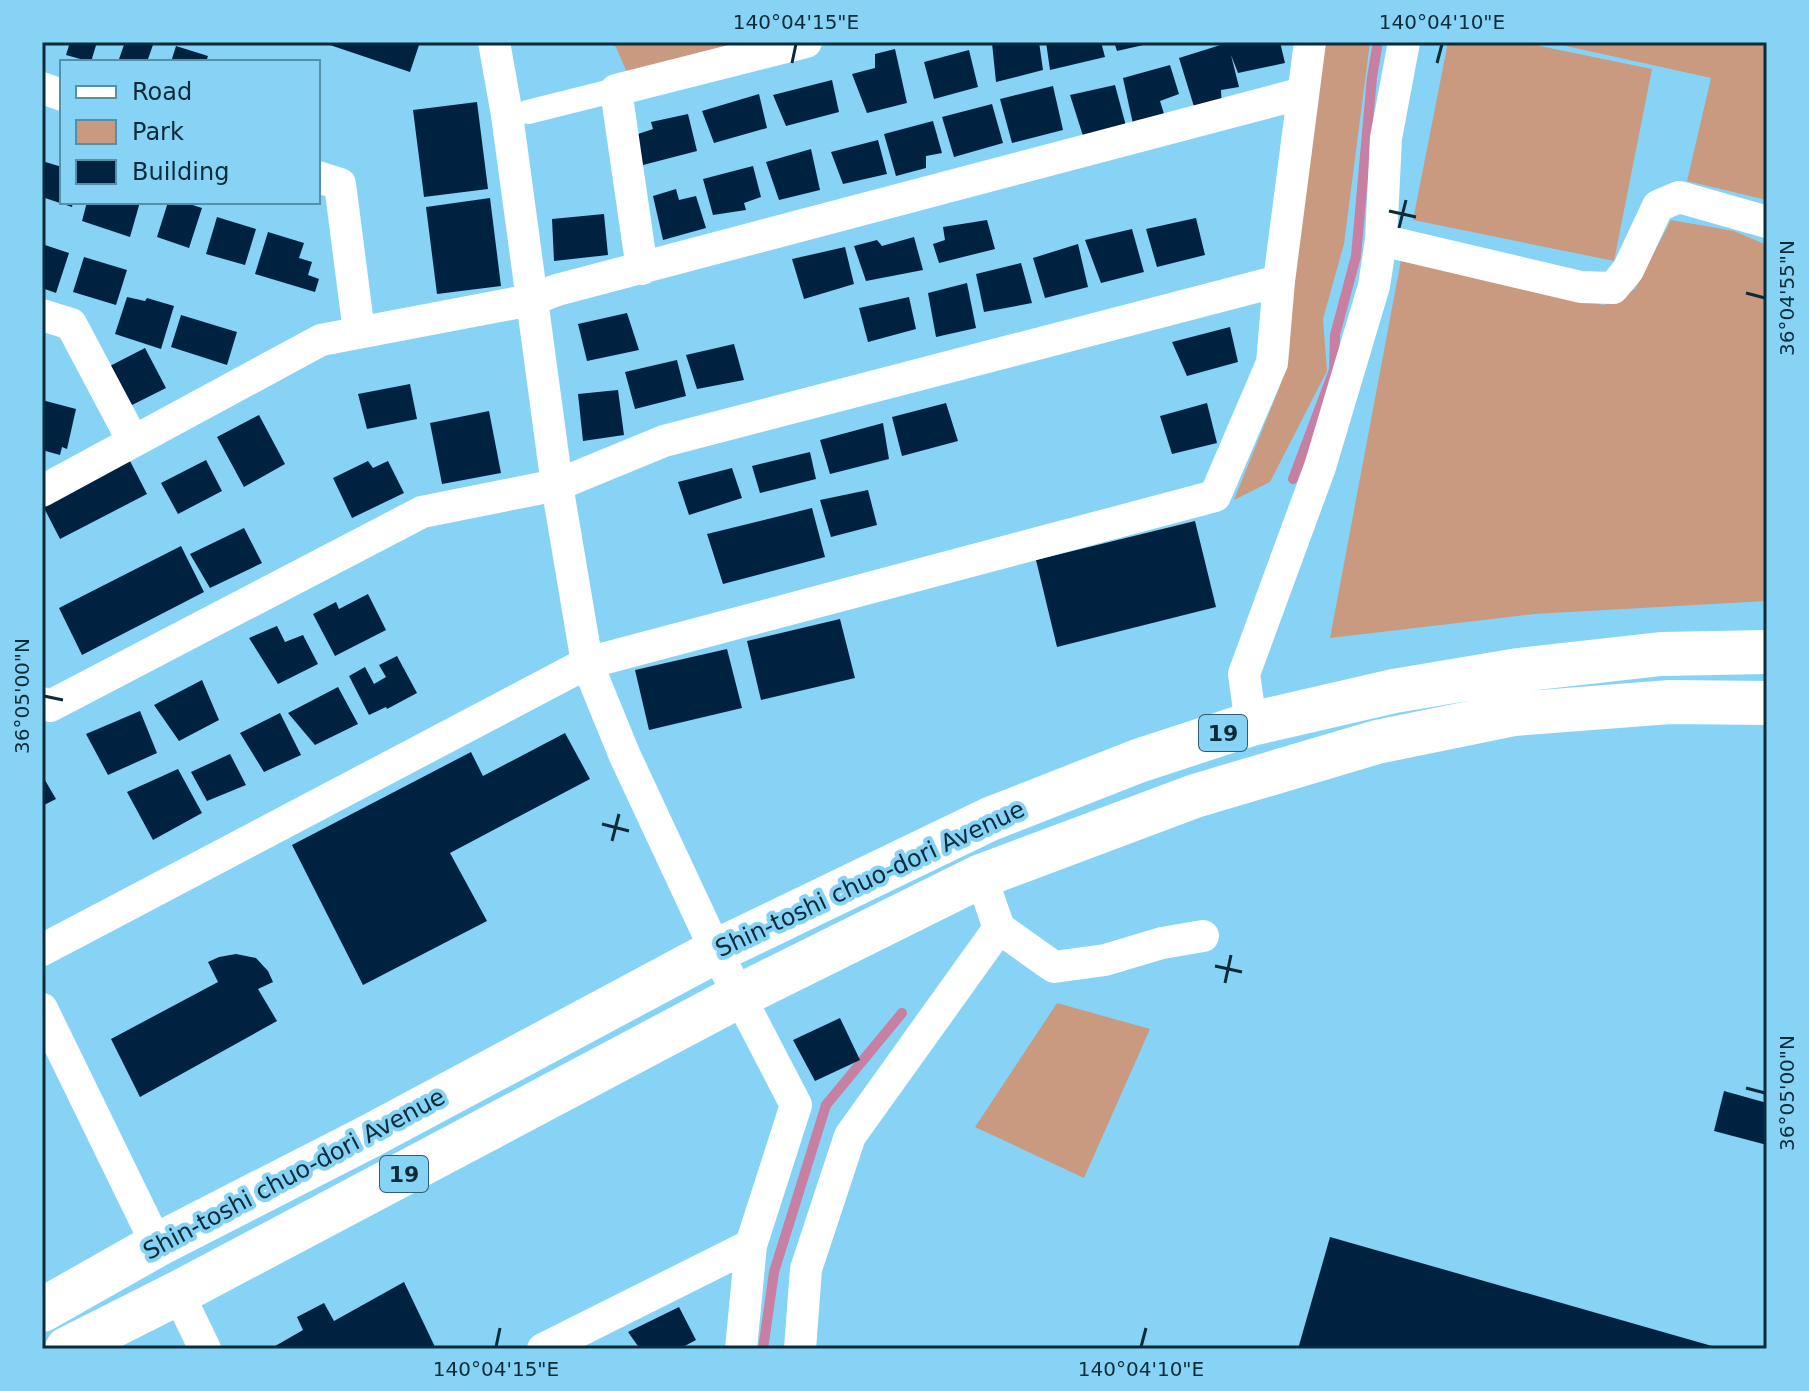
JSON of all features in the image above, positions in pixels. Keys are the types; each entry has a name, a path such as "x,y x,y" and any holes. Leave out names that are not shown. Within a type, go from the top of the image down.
{"main road":[{"name":"Shin-toshi chuo-dori Avenue","path":"42,1310 157,1245 384,1129 716,951 990,819 1138,761 1251,724 1394,691 1519,670 1661,654 1767,652"},
{"name":"Shin-toshi chuo-dori Avenue","path":"67,1349 739,996 981,876 1195,796 1377,742 1514,714 1670,702 1767,703"}],"street":[{"path":"494,42 507,115 557,485 587,663 625,756 716,951 796,1105 751,1245 741,1349"},
{"path":"528,112 806,42"},
{"path":"42,950 587,663 1215,496 1272,363 1279,281 1310,42"},
{"path":"1251,724 1244,674 1320,467 1374,286 1381,240 1386,138 1404,42"},
{"path":"616,90 642,269"},
{"path":"42,491 321,340 531,300 557,290 1303,93"},
{"path":"320,178 340,184 359,332"},
{"path":"1381,240 1581,287 1613,288 1628,270 1658,206 1679,197 1767,222"},
{"path":"42,703 50,706 422,512 557,485 664,441 1279,281"},
{"path":"42,315 71,324 133,441"},
{"path":"981,876 999,928 1054,967 1105,960 1162,943 1203,936"},
{"path":"800,1349 806,1269 850,1136 999,928"},
{"path":"42,1009 157,1245"},
{"path":"543,1349 751,1245"},
{"path":"178,1293 205,1349"}],"green space":[{"path":"607,42 753,42 628,75 616,47"},
{"path":"1319,42 1370,42 1344,244 1323,319 1327,371 1270,482 1234,500 1280,386"},
{"path":"1448,42 1520,42 1652,69 1614,261 1413,220"},
{"path":"1548,42 1767,42 1767,200 1687,181 1711,78"},
{"path":"1671,220 1734,231 1767,245 1767,601 1534,614 1330,638 1401,260 1604,305 1635,289"},
{"path":"1057,1003 1150,1029 1084,1178 975,1127"}],"building":[{"path":"70,42 97,42 92,60 66,55"},
{"path":"125,42 154,42 148,60 119,60"},
{"path":"321,42 420,42 410,72"},
{"path":"1039,42 1043,70 996,82 992,43"},
{"path":"1046,42 1101,42 1105,57 1050,70"},
{"path":"1114,42 1152,42 1152,43 1117,51"},
{"path":"1230,42 1280,42 1285,63 1238,73 1231,55 1239,87 1221,90 1222,109 1196,113 1179,58"},
{"path":"176,46 208,56 207,60 172,60"},
{"path":"895,49 907,103 867,113 852,74 875,68 875,54"},
{"path":"969,50 978,87 934,99 924,62"},
{"path":"1170,65 1179,94 1160,101 1165,117 1133,124 1123,78"},
{"path":"832,80 839,112 786,126 773,95"},
{"path":"1115,85 1126,126 1084,139 1070,95"},
{"path":"1053,86 1063,130 1012,143 1000,99"},
{"path":"759,94 767,128 714,143 702,111"},
{"path":"477,102 488,189 424,197 413,110"},
{"path":"992,104 1003,143 954,157 942,117"},
{"path":"688,114 697,151 643,165 632,136 653,129 651,122"},
{"path":"933,121 942,153 926,156 926,168 896,176 884,134"},
{"path":"878,140 887,174 843,184 831,152"},
{"path":"811,149 820,190 779,200 766,162"},
{"path":"42,161 60,166 60,203 42,197"},
{"path":"753,166 761,197 744,203 746,210 713,215 703,179"},
{"path":"676,189 679,200 696,196 706,228 663,240 653,196"},
{"path":"490,198 501,286 437,294 426,207"},
{"path":"86,204 139,204 130,237 82,221"},
{"path":"167,204 189,204 202,208 189,248 157,237"},
{"path":"604,214 608,255 554,261 552,219"},
{"path":"217,217 256,229 245,265 206,254"},
{"path":"1196,218 1205,255 1157,267 1146,229"},
{"path":"987,220 995,249 939,263 933,244 945,240 943,227"},
{"path":"1132,229 1144,272 1101,283 1085,240"},
{"path":"268,232 304,243 299,258 312,262 308,275 319,279 315,292 255,274"},
{"path":"914,237 923,270 866,281 854,246 877,240 882,246"},
{"path":"42,244 69,253 56,293 42,288"},
{"path":"1078,244 1088,287 1045,298 1033,258"},
{"path":"845,247 854,284 804,299 792,259"},
{"path":"84,257 127,270 116,305 73,292"},
{"path":"1021,263 1032,303 984,312 976,274"},
{"path":"967,283 976,328 936,337 928,293"},
{"path":"127,297 145,301 147,298 174,306 161,349 115,334"},
{"path":"909,297 916,329 868,342 859,308"},
{"path":"627,313 639,350 587,361 578,324"},
{"path":"181,315 237,332 227,365 171,347"},
{"path":"1230,327 1238,362 1187,376 1172,342"},
{"path":"734,344 744,380 697,389 686,355"},
{"path":"145,348 166,388 126,408 106,368"},
{"path":"677,360 686,396 635,409 625,372"},
{"path":"410,384 417,419 367,429 358,394"},
{"path":"618,390 624,435 583,441 578,394"},
{"path":"42,400 76,409 67,449 62,447 60,455 42,450"},
{"path":"946,403 958,441 902,456 892,417"},
{"path":"1207,403 1217,443 1172,454 1160,416"},
{"path":"489,411 501,473 442,484 430,423"},
{"path":"259,415 285,464 244,487 217,437"},
{"path":"883,423 889,459 830,474 820,440"},
{"path":"810,452 816,479 760,493 752,466"},
{"path":"206,460 222,491 178,514 161,483"},
{"path":"130,461 147,494 60,539 43,506"},
{"path":"368,461 373,468 388,461 404,493 352,518 333,478"},
{"path":"732,468 742,498 689,515 678,482"},
{"path":"868,490 877,525 831,537 820,500"},
{"path":"812,508 825,557 723,584 707,534"},
{"path":"1195,521 1216,607 1057,647 1036,560"},
{"path":"244,528 262,563 210,588 190,554"},
{"path":"181,546 204,592 82,655 59,608"},
{"path":"368,594 386,630 335,656 313,614 336,602 339,609"},
{"path":"840,619 855,678 761,700 747,641"},
{"path":"277,626 285,642 303,635 318,664 278,684 249,638"},
{"path":"727,649 742,708 649,730 635,670"},
{"path":"397,656 417,693 369,715 349,676 365,667 374,684 386,677 379,665"},
{"path":"202,680 219,720 179,741 154,705"},
{"path":"338,687 358,724 315,745 288,713"},
{"path":"140,711 157,753 108,775 86,734"},
{"path":"280,713 301,755 264,772 240,733"},
{"path":"565,733 590,779 450,853 487,921 363,985 292,845 471,752 483,776"},
{"path":"230,754 246,785 207,801 191,772"},
{"path":"178,769 202,813 153,840 127,792"},
{"path":"42,775 56,799 42,806"},
{"path":"236,954 256,958 268,971 273,982 258,989 277,1021 140,1097 111,1039 218,982 208,962"},
{"path":"840,1018 860,1060 815,1081 793,1040"},
{"path":"1724,1091 1767,1103 1767,1145 1714,1131"},
{"path":"1330,1237 1719,1348 1719,1349 1298,1349"},
{"path":"404,1282 436,1349 270,1349 303,1330 297,1317 324,1303 334,1321"},
{"path":"679,1307 696,1340 679,1349 640,1349 628,1332"}],"waterway":[{"path":"1293,479 1334,370 1335,335 1356,256 1378,42"},
{"path":"763,1349 774,1272 826,1105 902,1013"}]}
